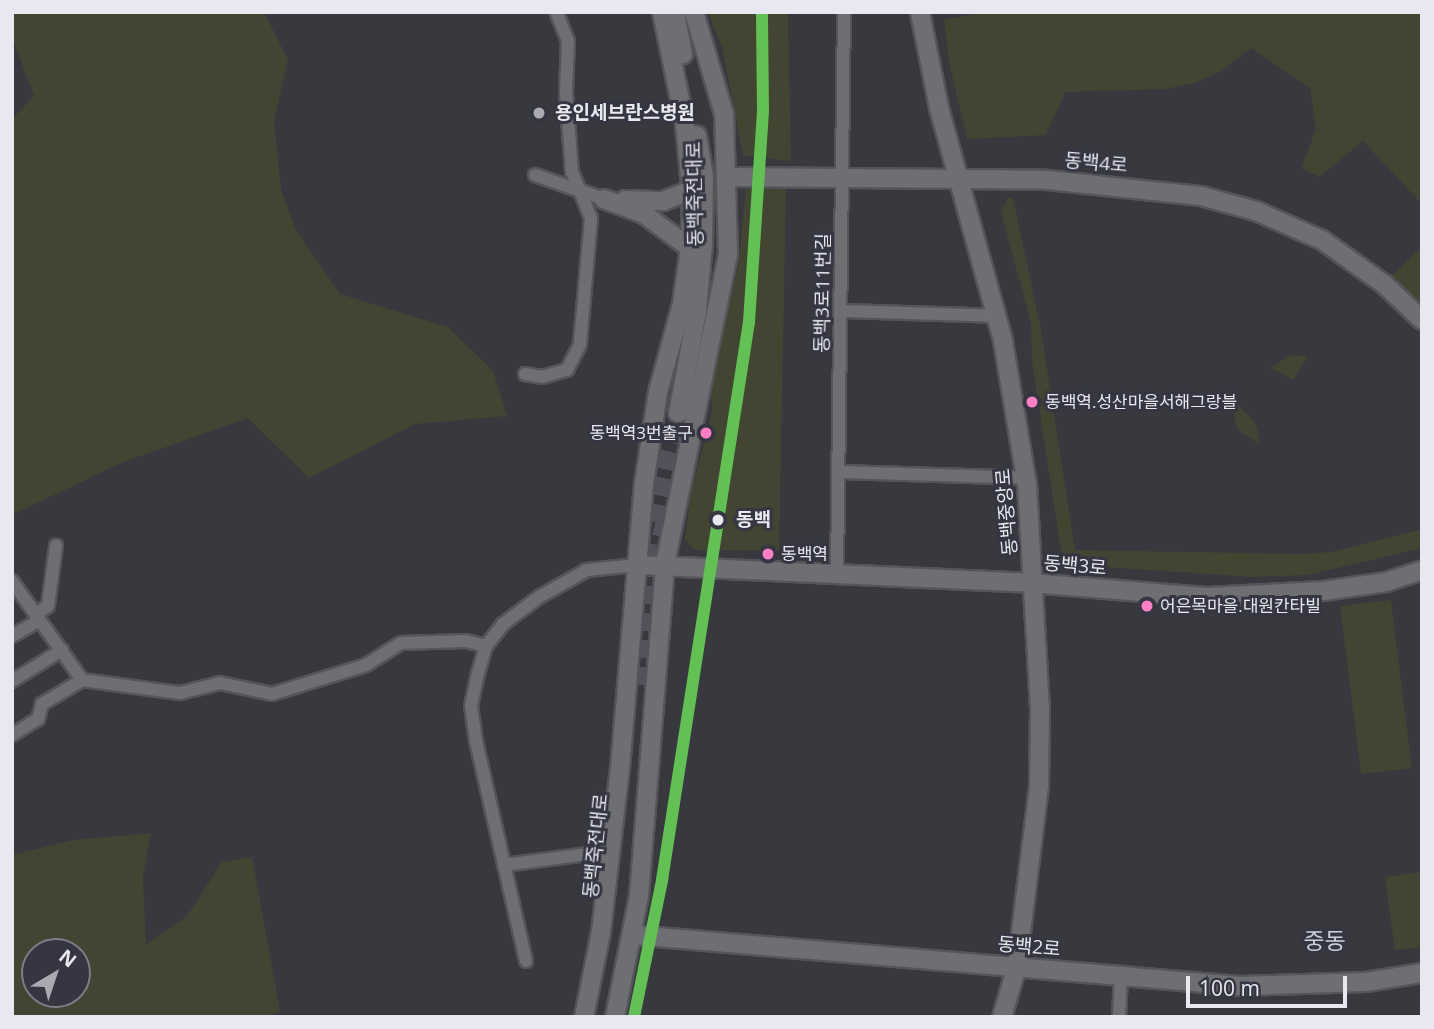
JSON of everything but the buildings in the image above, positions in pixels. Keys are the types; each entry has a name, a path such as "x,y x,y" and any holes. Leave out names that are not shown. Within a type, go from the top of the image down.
{"main road":[{"path":"587,1017 611,851 644,484 658,392 682,304 690,248 691,190 680,90 662,12"},
{"name":"동백죽전대로","path":"675,12 704,176 696,311 683,415 720,237 717,140 693,12"},
{"path":"615,1017 633,935 666,564 675,497 728,254 729,177 723,114 693,12"},
{"name":"동백중앙로","path":"920,12 934,88 997,316 1027,478 1035,583 1040,772 1033,859 1017,967 1002,1017"},
{"name":"동백4로","path":"729,177 1047,180 1125,186 1200,196 1256,211 1322,240 1354,261 1422,320"},
{"path":"604,198 652,202 691,190"},
{"path":"604,198 650,217 690,248"},
{"path":"644,484 645,499 652,503 664,504 675,497"},
{"name":"동백3로","path":"637,565 666,564 1035,583 1207,597 1278,595 1386,582 1422,570"},
{"path":"632,630 636,618 644,616 651,621 659,640"},
{"name":"동백죽전대로","path":"587,1017 613,897 639,682 628,899 604,1017"},
{"name":"동백2로","path":"633,935 1240,986 1366,982 1422,973"}],"street":[{"path":"525,374 542,377 567,370 580,344 591,218 583,192 572,172 566,92 568,41 556,12"},
{"name":"동백3로11번길","path":"837,574 845,178 844,12"},
{"path":"535,176 604,198"},
{"path":"842,311 997,316"},
{"path":"839,472 1027,478"},
{"path":"12,636 48,606 56,547"},
{"path":"526,961 471,706 485,646 521,610 587,570 637,565"},
{"path":"12,581 82,680"},
{"path":"12,735 38,719 42,704 82,680 180,693 220,683 272,694 366,665 401,643 466,641 485,646"},
{"path":"12,681 62,650"},
{"path":"504,864 611,851"},
{"path":"1119,1017 1121,976"}],"green space":[{"path":"12,12 264,12 288,60 274,122 281,189 296,230 340,294 448,327 493,371 507,416 415,424 309,478 248,418 121,463 12,515 12,119 34,96 12,37"},
{"path":"708,12 788,12 791,161 743,155 722,47"},
{"path":"985,12 1422,12 1422,204 1363,141 1319,177 1302,168 1316,128 1310,88 1251,48 1220,72 1194,83 1165,89 1065,92 1046,135 967,139 949,62 944,20"},
{"path":"746,189 786,189 779,551 695,550 685,540 691,492 712,412 710,382 738,267"},
{"path":"1008,198 1013,198 1041,330 1075,550 1299,554 1333,552 1422,529 1422,548 1307,575 1252,577 1077,565 1061,551 1032,361 1031,323 1001,212"},
{"path":"1422,246 1422,304 1392,276"},
{"path":"1290,355 1308,356 1293,380 1271,368"},
{"path":"1239,406 1255,422 1261,445 1238,430 1234,415"},
{"path":"1391,600 1412,768 1361,774 1340,606"},
{"path":"151,833 143,877 146,945 187,916 222,862 252,857 280,1011 271,1017 12,1017 12,855 73,840"},
{"path":"1422,872 1422,947 1395,950 1385,877"}],"tunnel":[{"path":"654,522 678,413"},
{"path":"643,685 655,563 668,508"}],"transit line":[{"path":"634,1017 662,880 749,322 763,111 762,12"}],"place":[{"name":"용인세브란스병원","path":"539,113"},
{"name":"동백역.성산마을서해그랑블","path":"1032,402"},
{"name":"동백역3번출구","path":"706,433"},
{"name":"동백","path":"718,520"},
{"name":"동백역","path":"768,554"},
{"name":"어은목마을.대원칸타빌","path":"1147,606"}],"district":[{"name":"중동","path":"1325,940"}]}
